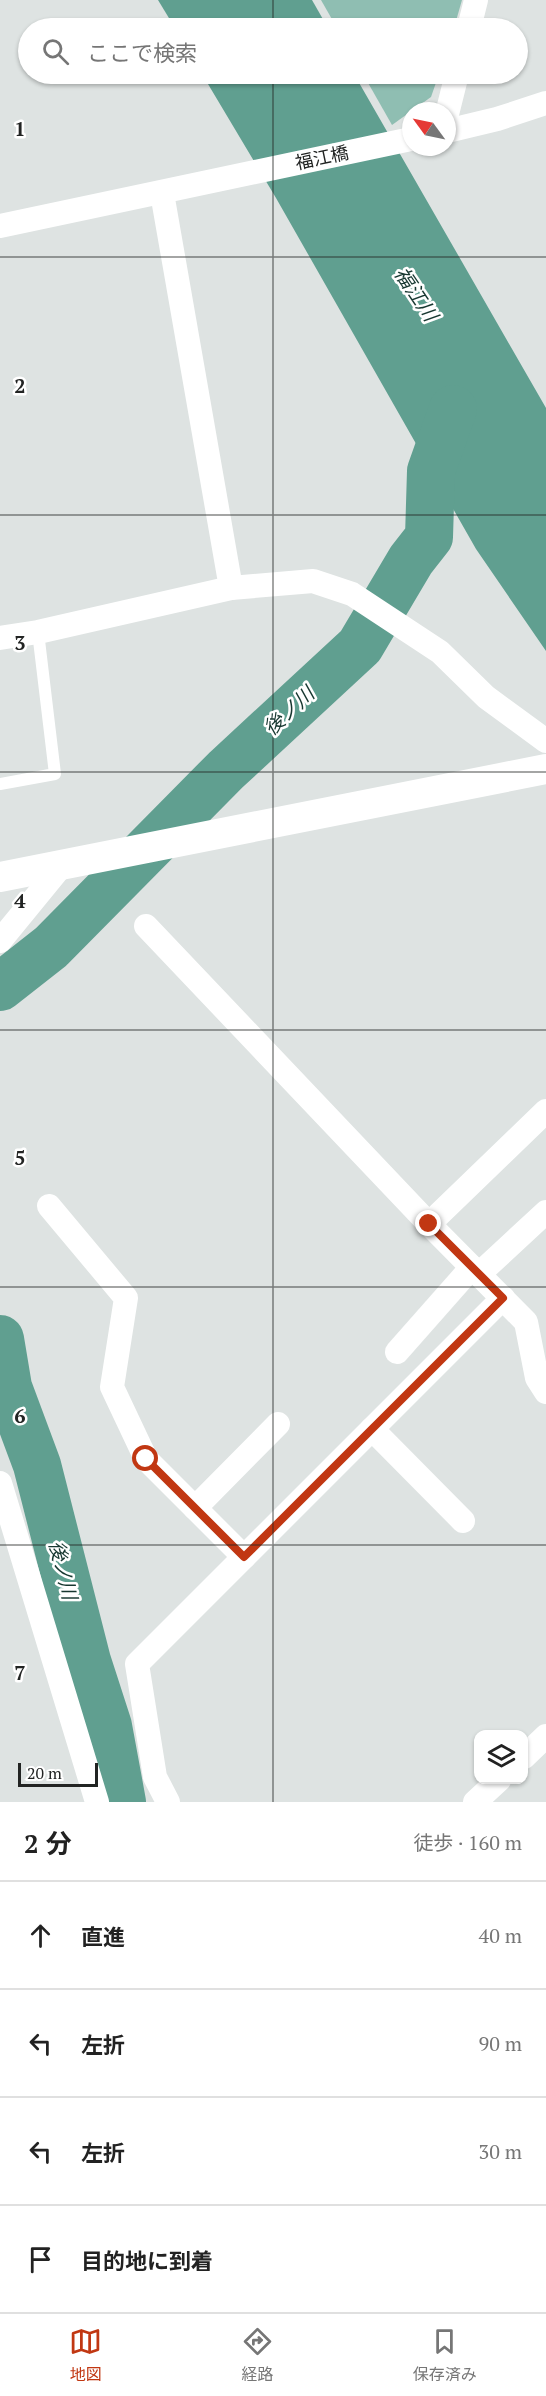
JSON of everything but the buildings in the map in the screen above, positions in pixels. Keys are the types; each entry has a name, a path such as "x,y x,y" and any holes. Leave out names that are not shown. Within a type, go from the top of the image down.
{"street":[{"path":"472,18 476,0"},
{"path":"450,102 454,84"},
{"path":"456,129 546,103"},
{"name":"福江橋","path":"0,226 402,141"},
{"path":"162,193 231,588"},
{"path":"0,638 38,632 231,588 313,581 352,594 440,652 486,697 546,741"},
{"path":"0,877 546,769"},
{"path":"0,940 63,864"},
{"path":"146,926 429,1224 526,1322 537,1378 546,1392"},
{"path":"429,1224 546,1111"},
{"path":"50,1206 126,1298 112,1387 146,1459 244,1557"},
{"path":"397,1352 476,1270 546,1212"},
{"path":"168,1802 155,1777 138,1664 503,1298"},
{"path":"195,1508 278,1424"},
{"path":"372,1429 463,1521"},
{"path":"0,1483 97,1802"},
{"path":"528,1753 546,1736"},
{"path":"475,1802 494,1784"}],"lane":[{"path":"0,784 55,774 38,632"}],"shaded area":[{"path":"321,0 462,0 457,18 331,18"},
{"path":"369,84 436,84 431,97 424,102 402,102 402,118 392,125"}],"water":[{"path":"158,0 312,0 322,18 169,18"},
{"name":"福江川","path":"208,84 360,84 546,408 546,651 476,549 276,198"}],"waterway":[{"name":"後ノ川","path":"0,987 51,947 226,770 360,646 411,560 429,537 431,471 453,409"},
{"name":"後ノ川","path":"0,1339 8,1387 37,1465 87,1661 108,1726 122,1802"}],"route":[{"path":"146,1459 244,1557 503,1298 429,1224"}]}
